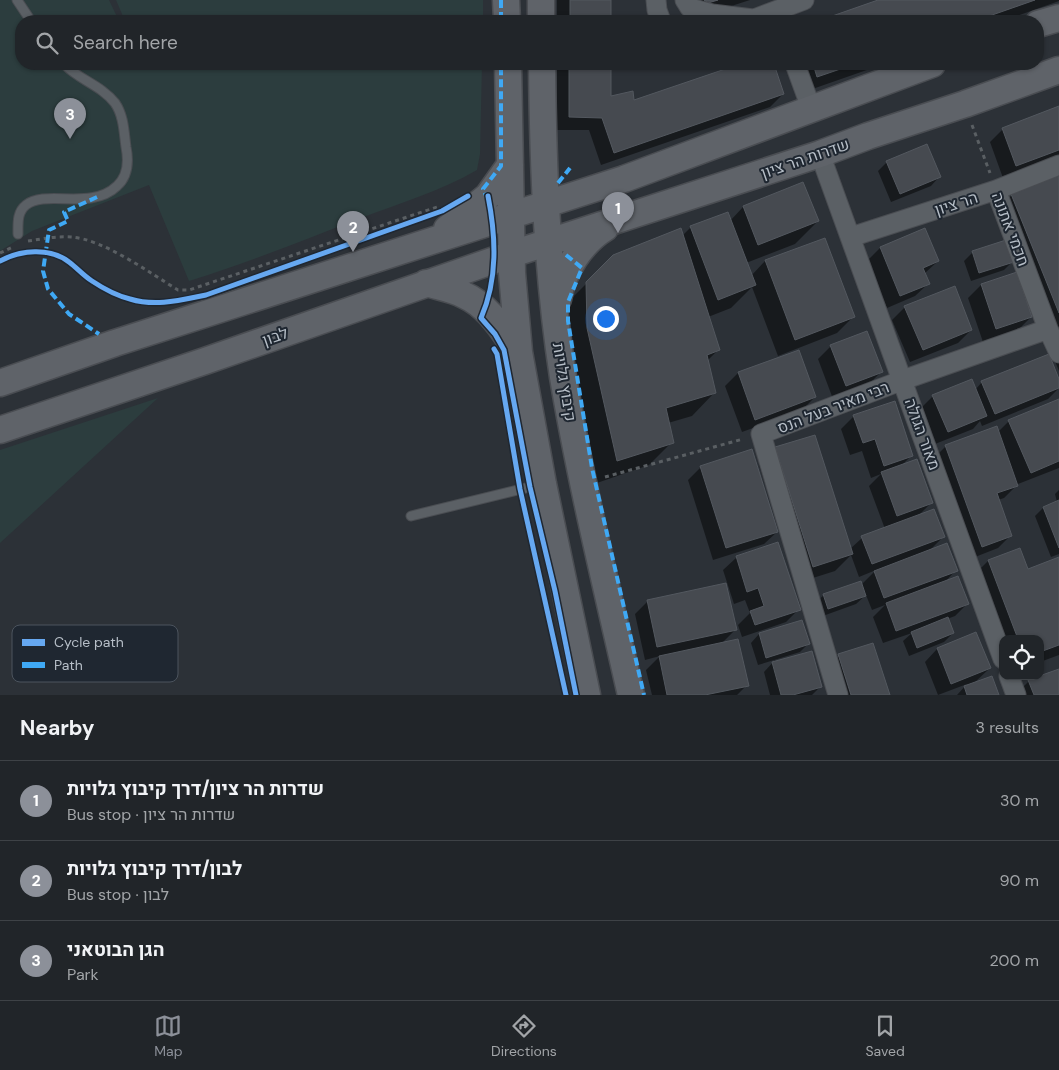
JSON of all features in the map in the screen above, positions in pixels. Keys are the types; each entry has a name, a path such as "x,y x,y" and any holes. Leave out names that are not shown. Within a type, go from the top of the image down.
{"main road":[{"path":"506,0 507,15"},
{"path":"541,0 541,15"},
{"path":"1044,22 1059,18"},
{"path":"508,70 514,311 519,352 543,484 587,695"},
{"name":"קיבוץ גלויות","path":"542,70 542,139 546,204 555,317 563,376 580,467 631,695"},
{"path":"0,383 125,340 624,179 916,70"},
{"name":"שדרות הר ציון","path":"549,242 820,154 1059,70"},
{"path":"426,243 477,207 488,196 510,165"},
{"path":"555,317 562,282 574,260 590,239 616,221"},
{"name":"לבון","path":"0,430 549,242"},
{"path":"426,283 465,295 479,304 494,319 519,352"}],"street":[{"path":"656,0 659,15"},
{"path":"685,0 690,8 718,15"},
{"path":"780,15 804,0"},
{"path":"797,70 811,108"},
{"name":"מאור הגולה","path":"820,154 999,648"},
{"name":"הר ציון","path":"851,236 996,190 1059,165"},
{"name":"חכמי אתונה","path":"996,190 1048,329 1059,352"},
{"name":"רבי מאיר בעל הנס","path":"838,695 761,434 903,380 1048,329"},
{"path":"1010,680 1016,695"}],"lane":[{"path":"17,0 27,15"},
{"path":"21,238 19,213 32,201 40,199 75,200 97,197 115,188 124,180 128,167 122,121 115,103 102,91 71,70"},
{"path":"411,516 543,484"}],"path":[{"path":"21,238 73,237 90,242 106,248 178,290 189,290 441,208"},
{"path":"369,237 441,208"},
{"path":"0,253 16,245"},
{"path":"604,477 761,434"}],"shaded area":[{"path":"0,0 109,0 116,15 15,15 15,70 482,70 480,154 477,170 420,196 254,259 189,281 149,185 32,231 0,251"},
{"path":"116,0 483,0 483,15 122,15"},
{"path":"158,398 0,543 0,450"}],"building":[{"path":"570,0 611,0 611,15 570,15"},
{"path":"704,0 718,0 708,3"},
{"path":"878,0 1035,0 992,15 835,15"},
{"path":"569,70 611,70 611,96 633,91 634,100 722,70 776,70 784,94 614,153 602,118 569,117"},
{"path":"815,70 837,70 817,77"},
{"path":"1059,106 1059,150 1016,166 1002,128"},
{"path":"927,144 941,177 900,194 886,161"},
{"path":"1059,175 1059,313 1011,194"},
{"path":"803,182 819,221 758,245 743,206"},
{"path":"728,212 756,285 718,300 690,226"},
{"path":"681,228 720,350 707,355 716,393 666,408 674,443 617,461 587,328 586,282 613,255"},
{"path":"925,228 939,261 923,268 930,284 900,296 880,247"},
{"path":"825,238 855,317 795,340 765,260"},
{"path":"1006,240 1014,262 979,273 972,251"},
{"path":"1017,272 1032,317 996,329 981,284"},
{"path":"955,286 972,330 923,350 904,306"},
{"path":"867,331 883,372 846,386 830,345"},
{"path":"799,350 816,397 755,420 738,372"},
{"path":"1049,354 1059,379 1059,388 995,414 981,381"},
{"path":"972,379 987,416 948,432 932,395"},
{"path":"1059,399 1059,461 1031,473 1008,420"},
{"path":"895,401 913,456 884,466 875,439 863,443 853,415"},
{"path":"997,426 1018,486 997,493 1012,536 982,547 945,445"},
{"path":"815,435 853,554 813,567 775,447"},
{"path":"752,449 778,532 726,548 700,466"},
{"path":"917,459 933,503 897,516 881,472"},
{"path":"1059,500 1059,548 1043,507"},
{"path":"934,509 945,537 872,564 861,536"},
{"path":"778,542 801,610 755,625 750,611 764,606 758,588 747,592 736,556"},
{"path":"947,543 958,571 884,598 874,571"},
{"path":"1020,548 1028,569 1059,557 1059,645 1044,651 1044,635 1016,635 988,560"},
{"path":"958,576 969,604 896,631 886,603"},
{"path":"861,581 866,596 828,609 823,594"},
{"path":"726,583 737,630 657,647 647,600"},
{"path":"948,617 954,633 917,648 911,632"},
{"path":"802,620 810,644 766,658 759,633"},
{"path":"976,632 991,668 951,684 937,648"},
{"path":"738,639 749,686 705,695 667,695 659,656"},
{"path":"873,643 890,695 851,695 838,654"},
{"path":"812,651 822,687 793,695 781,695 772,662"},
{"path":"1059,669 1059,695 1034,695 1028,680 1044,680 1044,674"},
{"path":"992,676 999,695 967,695 964,686"}],"marked path":[{"path":"501,0 501,15"},
{"path":"488,200 483,189 501,166 501,70"},
{"path":"558,183 570,168"},
{"path":"97,197 64,212 68,221 49,230 43,271 48,289 69,314 99,334"},
{"path":"566,255 582,268 568,302 568,321 592,468 644,695"}],"cycle path":[{"path":"0,261 17,254 35,252 53,254 69,262 97,284 121,296 159,303 178,301 206,295 442,211 468,196"},
{"path":"488,196 493,227 494,258 487,303 481,318 495,334 504,350 530,487 555,591 576,695"},
{"path":"494,349 497,354 520,489 566,695"}],"place":[{"name":"הגן הבוטאני","path":"70,139"},
{"name":"שדרות הר ציון/דרך קיבוץ גלויות","path":"618,233"},
{"name":"לבון/דרך קיבוץ גלויות","path":"353,252"}]}
